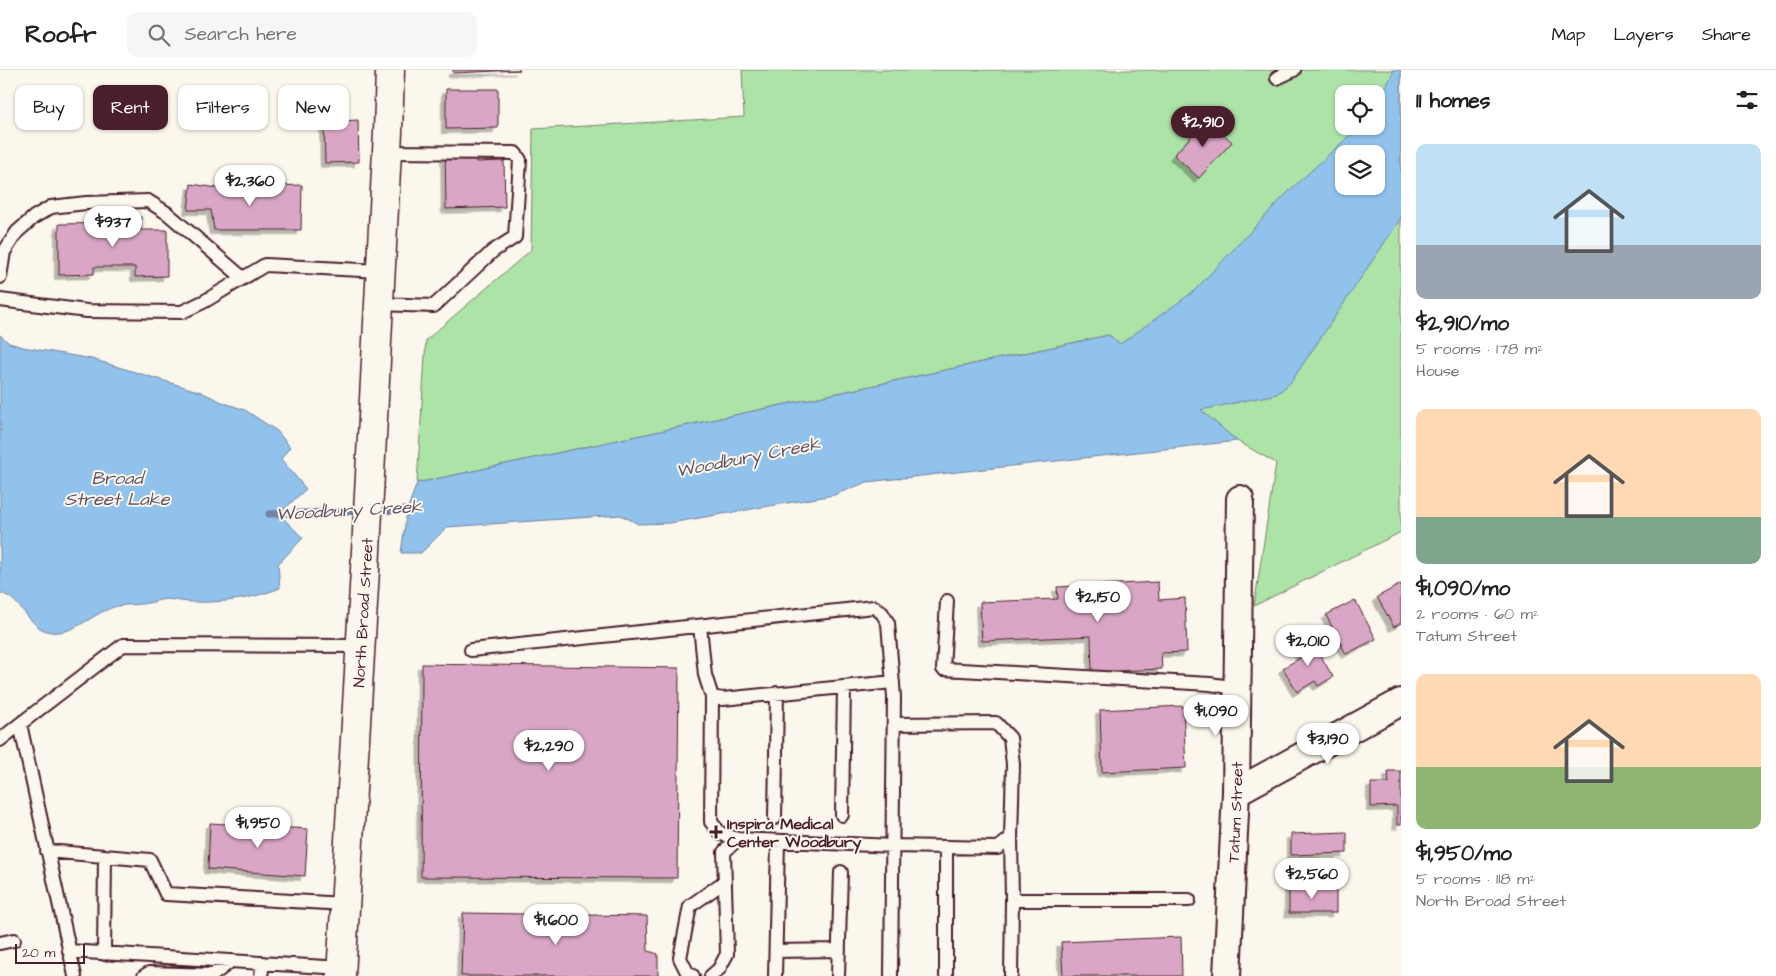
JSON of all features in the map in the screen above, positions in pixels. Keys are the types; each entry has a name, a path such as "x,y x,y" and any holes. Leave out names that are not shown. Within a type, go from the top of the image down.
{"main road":[{"name":"North Broad Street","path":"341,972 365,570 390,70"}],"street":[{"name":"Tatum Street","path":"1227,976 1236,792 1240,499"},
{"path":"1236,792 1401,702"}],"lane":[{"path":"1277,78 1294,70"},
{"path":"379,304 434,306 493,251 515,237 520,160 515,153 386,152"},
{"path":"0,278 4,252 17,232 34,216 51,207 86,203 148,201 166,213 243,278"},
{"path":"0,300 87,311 182,312 205,301 265,265 380,271"},
{"path":"947,601 943,669 1210,684 1237,688"},
{"path":"471,650 874,608 882,613 888,623 893,682 891,976"},
{"path":"700,626 705,675 712,697 710,822 721,834 738,839 893,846 998,848 1011,838"},
{"path":"0,740 123,645 360,646"},
{"path":"712,697 723,699 893,682"},
{"path":"842,815 844,687"},
{"path":"775,818 777,693"},
{"path":"894,724 996,723 1010,738 1013,764 1011,976"},
{"path":"20,724 69,952 76,976"},
{"path":"711,976 720,969 727,954 724,852 738,839"},
{"path":"775,976 778,841"},
{"path":"946,847 946,976"},
{"path":"47,851 150,860 166,894 345,904"},
{"path":"104,856 104,954"},
{"path":"838,976 841,872"},
{"path":"693,976 687,972 680,958 690,906 724,882"},
{"path":"1012,900 1189,900"},
{"path":"0,943 14,940"},
{"path":"776,951 839,950"},
{"path":"69,952 231,961 262,970 341,972"},
{"path":"144,976 149,973 213,974 231,961"}],"green space":[{"path":"742,70 1401,70 1401,532 1254,606 1276,463 1237,441 1109,335 417,483 426,340 531,250 533,129 744,117"}],"water":[{"path":"1394,70 1401,70 1401,218 1291,382 1277,394 1201,410 1237,441 867,482 834,495 670,523 638,524 621,515 447,527 421,553 401,553 407,510 417,483 1109,335 1120,344 1193,292 1290,190 1335,149 1335,195 1385,195 1385,145 1339,145 1350,135 1385,135 1385,89"},
{"name":"Broad Street Lake","path":"0,335 9,343 23,347 92,359 201,392 245,410 277,431 290,447 281,459 306,489 279,514 303,538 278,564 280,588 248,598 226,601 190,602 162,599 144,604 118,606 69,630 60,632 43,630 30,619 14,600 0,593"}],"building":[{"path":"453,70 520,70 453,73"},
{"path":"446,89 498,89 498,128 446,129"},
{"path":"1207,119 1232,142 1199,178 1174,155"},
{"path":"358,120 359,162 325,163 324,130 349,130 349,121"},
{"path":"476,145 476,162 504,161 505,207 446,209 445,146"},
{"path":"191,184 218,188 302,185 301,230 214,230 211,210 188,210"},
{"path":"141,217 141,230 167,230 167,276 135,277 135,267 94,267 94,274 59,275 59,224 120,223 120,218"},
{"path":"1158,582 1159,600 1185,598 1187,652 1161,653 1162,669 1092,672 1091,636 982,641 980,602 1058,599 1057,587"},
{"path":"1401,584 1401,623 1394,627 1377,597"},
{"path":"1355,600 1376,639 1346,654 1326,615"},
{"path":"1309,636 1333,677 1318,686 1315,681 1297,692 1283,668 1302,657 1294,645"},
{"path":"422,664 679,668 677,878 421,877"},
{"path":"1183,706 1186,768 1102,772 1100,710"},
{"path":"1388,771 1401,771 1401,825 1397,825 1397,806 1371,807 1371,783 1389,783"},
{"path":"210,823 308,829 305,876 208,869"},
{"path":"1347,832 1347,853 1291,855 1291,834"},
{"path":"1289,886 1336,886 1336,913 1289,913"},
{"path":"463,913 647,916 648,951 658,954 658,976 461,976"},
{"path":"1181,937 1182,976 1063,976 1061,942"}],"waterway":[{"name":"Woodbury Creek","path":"374,511 407,510"},
{"name":"Woodbury Creek","path":"269,514 364,511"}],"place":[{"name":"Inspira Medical Center Woodbury","path":"716,832"}]}
